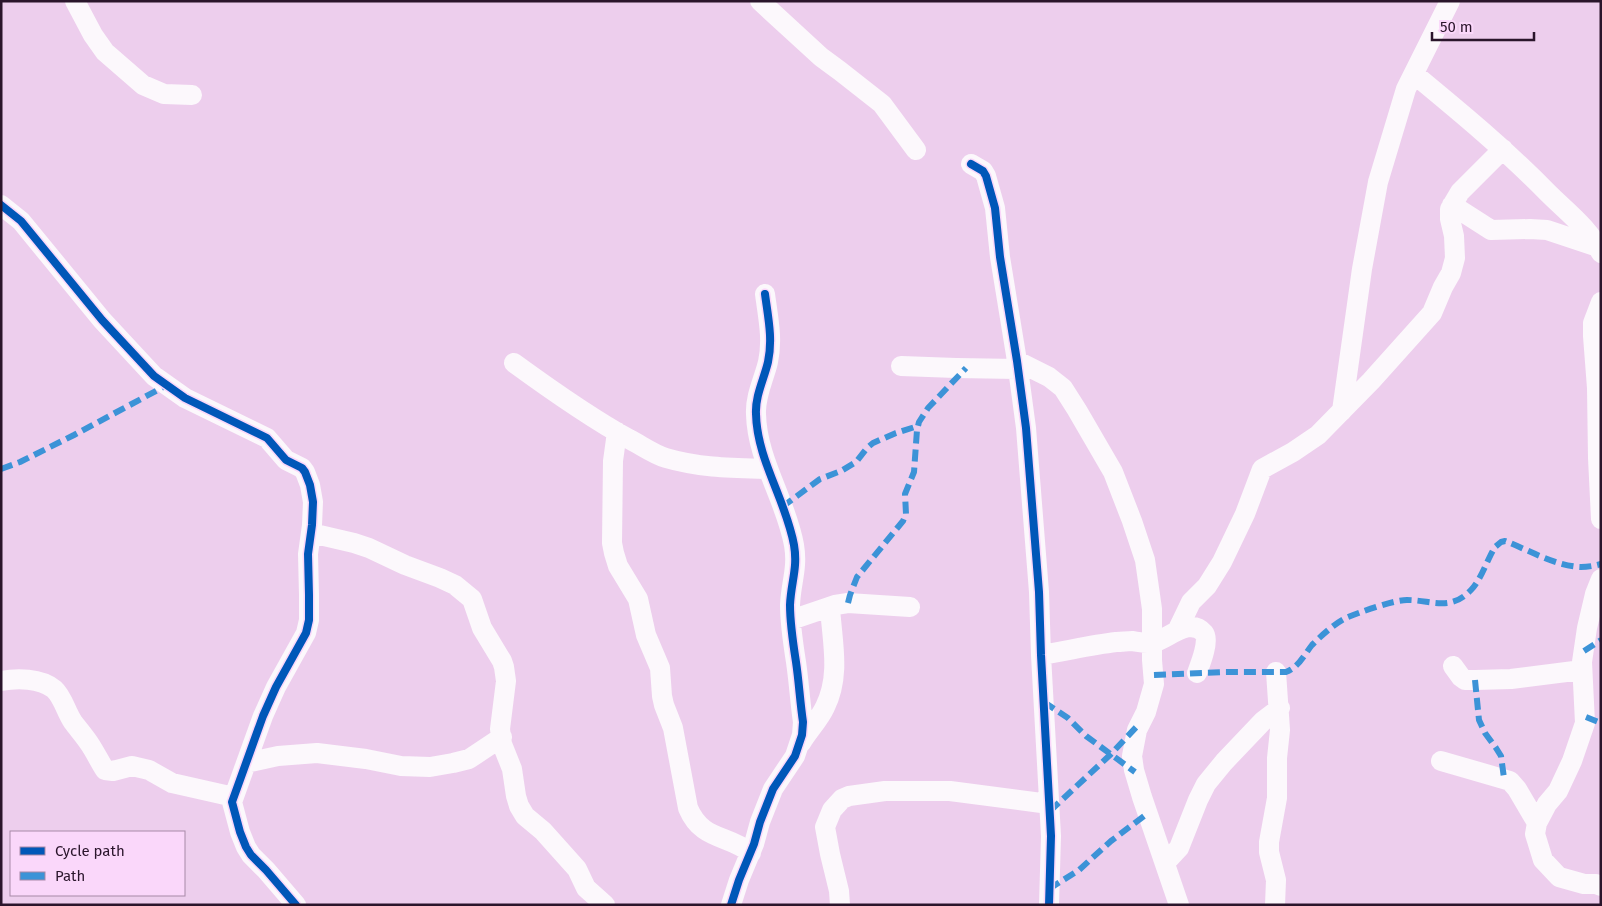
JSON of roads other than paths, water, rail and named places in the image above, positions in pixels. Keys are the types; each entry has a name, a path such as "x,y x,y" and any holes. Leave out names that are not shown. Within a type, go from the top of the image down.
{"street":[{"path":"74,1 105,52 143,85 164,94 192,95"},
{"path":"760,1 821,58 882,104 916,150"},
{"path":"1342,411 1362,269 1378,182 1406,90 1450,1"},
{"path":"1414,74 1503,149 1575,217 1600,250"},
{"path":"1041,655 1109,643 1130,641 1153,643 1167,637 1178,629 1191,602 1207,586 1222,562 1262,469 1293,452 1318,435 1432,313 1453,266 1454,236 1450,209 1460,192 1503,149"},
{"path":"971,164 983,171 992,193 1001,266 1018,365 1026,428 1039,592 1051,836 1049,905"},
{"path":"1,205 21,221 102,320 154,376 185,398 267,438 286,460 302,468 305,472 313,502 308,554 308,620 306,633 276,687 263,716 232,802 246,847 296,905"},
{"path":"1452,205 1491,230 1547,230 1600,250"},
{"path":"730,905 751,854 773,789 795,756 799,746 803,722 790,620 796,562 795,554 791,530 768,469 756,415 756,403 768,360 771,337 765,294"},
{"path":"1601,302 1593,323 1599,405 1601,519"},
{"path":"514,363 557,395 617,432 665,458 714,468 768,469"},
{"path":"901,366 956,368 1018,365 1049,376 1063,388 1113,472 1145,560 1152,609 1154,684 1146,712 1137,730 1132,756 1134,770 1179,905"},
{"path":"617,432 612,461 612,535 614,553 618,566 638,599 646,635 660,668 664,705 673,728 688,808 700,828 714,836 740,845 751,854"},
{"path":"311,533 368,548 455,585 468,595 474,603 482,628 504,667 506,681 500,729 502,744 512,769 516,796 522,812 577,869 586,888 605,905"},
{"path":"1601,579 1595,594 1587,628 1582,670 1586,723 1572,761 1558,791 1547,804 1537,823 1535,834 1543,860 1559,877 1601,886"},
{"path":"790,620 848,603 910,607"},
{"path":"799,746 826,707 833,685 836,667 830,607"},
{"path":"1178,629 1199,629 1206,637 1206,644 1197,673"},
{"path":"1453,666 1461,678 1475,680 1511,679 1582,670"},
{"path":"1275,905 1276,880 1269,852 1269,842 1278,798 1276,770 1280,708 1276,672"},
{"path":"1,681 23,680 46,684 54,689 66,707 71,719 91,746 105,770 113,771 132,766 149,770 172,783 234,797"},
{"path":"1165,863 1179,848 1198,800 1212,776 1263,721 1280,708"},
{"path":"246,763 278,756 317,753 366,759 401,766 430,767 469,759 502,737"},
{"path":"1440,761 1510,781 1517,789 1537,823"},
{"path":"840,905 839,891 825,828 837,803 849,796 885,791 950,791 1049,804"}]}
